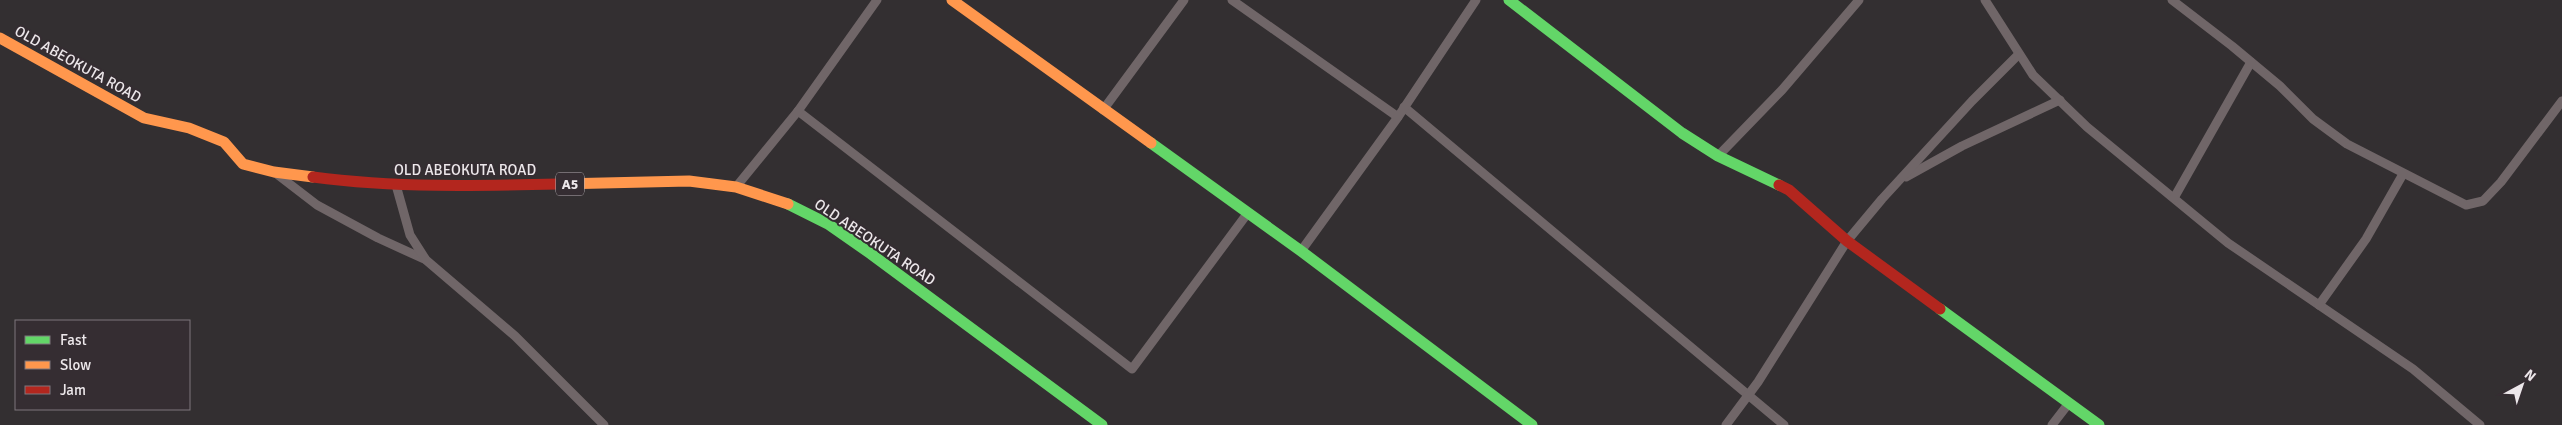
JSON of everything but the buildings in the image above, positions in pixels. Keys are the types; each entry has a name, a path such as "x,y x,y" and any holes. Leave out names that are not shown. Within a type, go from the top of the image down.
{"main road":[{"path":"952,0 1301,251 1532,425"},
{"path":"1509,0 1682,133 1718,156 1789,190 1847,242 2099,425"},
{"name":"OLD ABEOKUTA ROAD","path":"0,38 144,118 189,128 224,142 244,164 274,172 352,182 396,185 510,186 689,181 736,187 790,205 828,224 1102,425"}],"street":[{"path":"736,187 798,111 876,0"},
{"path":"1103,110 1184,0"},
{"path":"1232,0 1398,118"},
{"path":"1301,251 1398,118 1476,0"},
{"path":"1718,156 1782,90 1859,0"},
{"path":"1985,0 2034,75 2088,127 2228,243 2413,369 2480,425"},
{"path":"2172,0 2183,3 2314,119 2347,144 2458,203 2474,205 2483,201 2536,138 2562,102"},
{"path":"1726,425 1749,396 1847,242 1899,180 2019,54"},
{"path":"2174,198 2251,62"},
{"path":"1899,180 1962,146 2060,100"},
{"path":"1404,107 1784,425"},
{"path":"798,111 1132,369 1247,214"},
{"path":"274,172 317,205 378,238 426,260 515,336 604,425"},
{"path":"2319,305 2366,239 2403,174"},
{"path":"396,185 410,235 426,260"},
{"path":"2052,425 2068,403"}],"traffic: fast":[{"path":"1509,0 1682,133 1718,156 1779,185"},
{"path":"1151,143 1301,251 1532,425"},
{"path":"788,204 828,224 871,254 1102,425"},
{"path":"1940,309 2099,425"}],"traffic: slow":[{"path":"952,0 1151,143"},
{"path":"0,38 144,118 189,128 224,142 243,164 274,172 313,177"},
{"path":"560,184 689,181 736,187 788,204"}],"traffic: jam":[{"path":"313,177 406,185 560,184"},
{"path":"1779,185 1789,190 1847,241 1940,309"}]}
